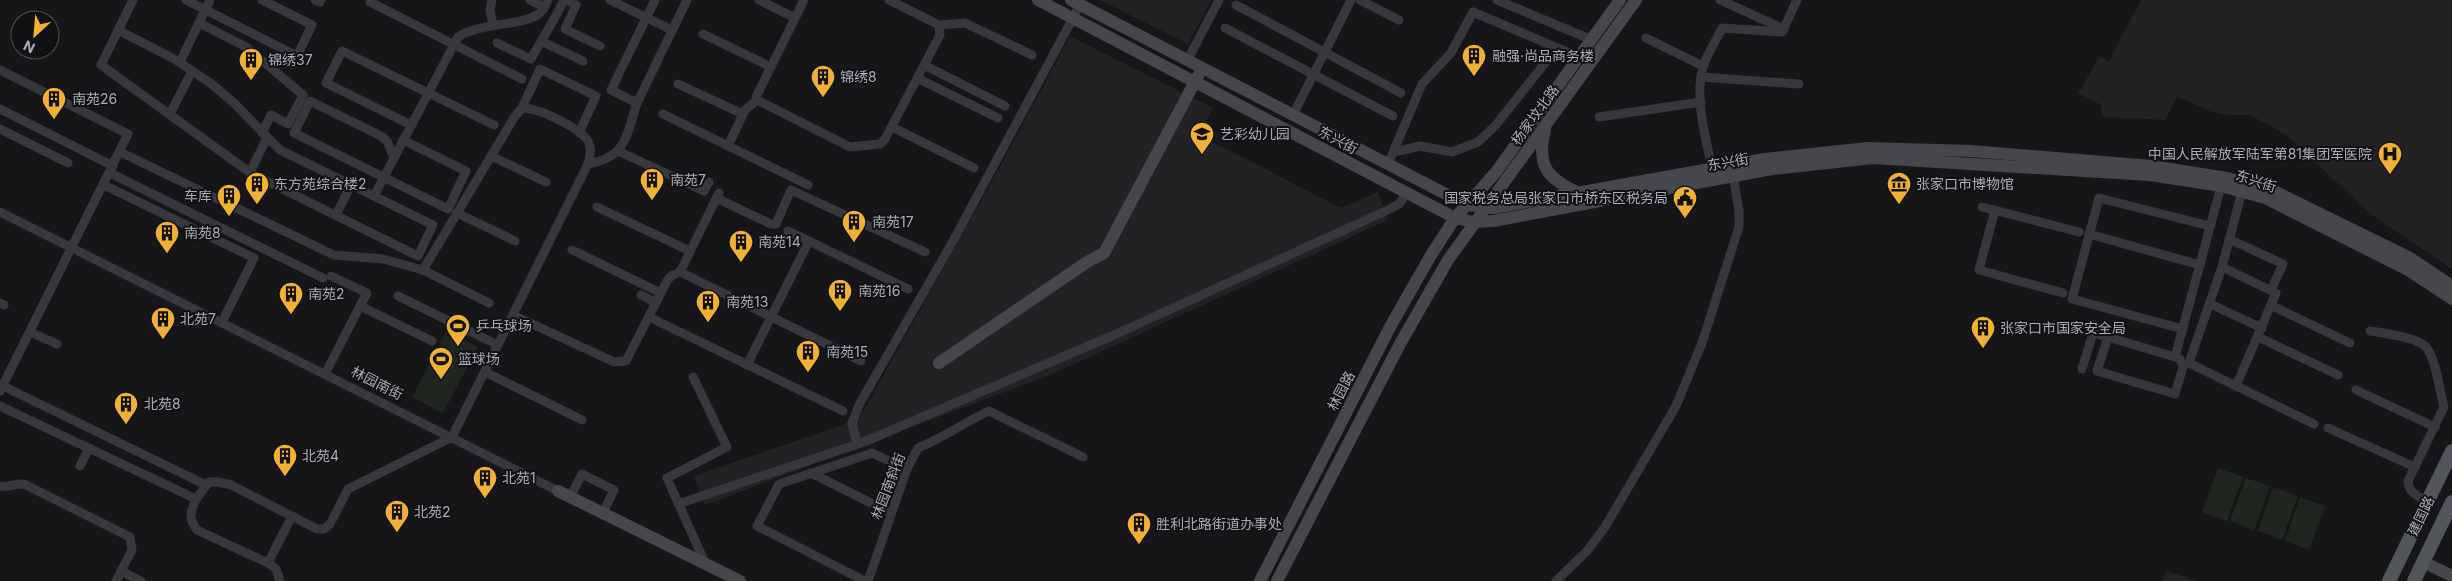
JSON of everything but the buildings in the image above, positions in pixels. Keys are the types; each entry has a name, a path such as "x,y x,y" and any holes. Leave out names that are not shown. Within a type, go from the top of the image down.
{"main road":[{"name":"东兴街","path":"1038,0 1456,218 1474,222 1510,218 1732,171 1868,148 1971,151 2151,166 2227,178 2272,190 2410,258 2452,286"},
{"name":"杨家坟北路","path":"1456,218 1496,172 1620,0"},
{"name":"杨家坟北路","path":"1474,222 1636,0"},
{"name":"东兴街","path":"1076,2 1202,69 1468,205 1484,208 1712,169 1732,171 1772,169 1873,158 2150,175 2221,186 2265,198 2314,220 2408,270 2452,299"},
{"path":"939,363 1087,262 1104,253 1202,69"},
{"path":"1547,124 1541,154 1544,165 1550,176 1560,185 1579,193"},
{"name":"林园路","path":"1260,581 1390,328 1431,255 1456,218"},
{"path":"1453,253 1478,233 1510,218"},
{"path":"1277,581 1401,342 1453,253 1474,222"},
{"name":"建国路","path":"2389,581 2452,451"},
{"name":"林园南街","path":"558,491 740,581"},
{"name":"建国路","path":"2414,581 2452,502"},
{"path":"2423,562 2452,576"}],"street":[{"path":"118,30 180,62 225,94 280,150 434,225 418,256 250,172 100,65 133,0"},
{"path":"186,0 296,56 312,25 262,0"},
{"path":"180,62 210,0"},
{"path":"316,0 320,2 321,0"},
{"path":"371,0 370,2 522,79"},
{"path":"492,0 490,10 493,25"},
{"path":"530,0 546,4"},
{"path":"496,43 531,60 566,0 576,5 565,29 600,46"},
{"path":"610,0 672,30"},
{"path":"637,103 611,90 655,0"},
{"path":"588,164 613,157 618,151 637,103 687,0"},
{"path":"759,0 795,18"},
{"path":"757,100 756,97 804,0"},
{"path":"889,0 938,25 965,23 1032,55"},
{"path":"1187,61 1219,0"},
{"path":"1292,115 1351,0"},
{"path":"1360,0 1399,20"},
{"path":"1497,0 1592,40"},
{"path":"1720,0 1784,29"},
{"path":"1712,169 1701,102 1701,77 1703,66 1722,28 1782,32 1797,0"},
{"path":"857,444 852,423 860,403 952,243 1073,18 1076,2"},
{"path":"374,196 454,43 465,33 533,17 546,4"},
{"path":"1236,5 1401,93"},
{"path":"1388,164 1422,84 1451,53 1473,12 1579,57"},
{"path":"199,23 246,47 303,95 288,124 271,115 250,172"},
{"path":"757,100 850,147 880,144 892,127 940,35 938,25"},
{"path":"1225,28 1393,116"},
{"path":"703,34 771,67"},
{"path":"1646,38 1703,66"},
{"path":"541,41 583,61"},
{"path":"1394,152 1420,146 1452,152 1478,142 1495,126 1557,48"},
{"path":"411,125 326,83 342,51 494,125"},
{"path":"924,66 1005,106"},
{"path":"423,270 515,116 522,108 540,69 596,96 579,132"},
{"path":"0,70 128,134 1,389 206,485"},
{"path":"170,114 192,71"},
{"path":"1701,77 1799,84"},
{"path":"917,78 998,118"},
{"path":"678,84 743,114"},
{"path":"728,146 743,114 749,105 757,100"},
{"path":"394,158 387,141 381,136 310,101 294,133 448,209 466,171 403,140"},
{"path":"1599,117 1701,102"},
{"path":"280,581 276,569 268,563 197,530 190,522 189,514 196,499 209,482 231,485 317,530 324,529 330,524 348,489 452,438 588,164 591,152 587,141 579,132 531,107 522,108"},
{"path":"0,109 111,169 327,277 367,293 325,374"},
{"path":"663,114 808,185"},
{"path":"892,127 974,168"},
{"path":"0,129 68,162"},
{"path":"618,151 704,191 709,182"},
{"path":"120,152 334,256 383,259 423,270 490,303"},
{"path":"491,156 546,182"},
{"path":"1556,581 1587,551 1604,527 1676,406 1702,343 1739,227 1739,212 1732,171"},
{"path":"336,215 350,184"},
{"path":"104,185 254,258 222,322"},
{"path":"2175,356 2221,186"},
{"path":"513,314 614,362 620,363 629,357 671,276 680,272 718,195 771,224 776,224 792,190 925,252"},
{"path":"2242,191 2222,267 2189,363 2314,424"},
{"path":"678,504 857,444 1114,335 1390,209 1400,204 1407,193"},
{"path":"2183,329 2072,299 2088,234 2099,198 2210,226"},
{"path":"597,207 690,252"},
{"path":"1982,207 2078,232"},
{"path":"1996,210 1979,270 2063,294"},
{"name":"林园南街","path":"0,212 558,491"},
{"path":"457,213 515,241"},
{"path":"788,231 908,289"},
{"path":"2088,234 2200,265"},
{"path":"2229,240 2283,264 2271,290"},
{"path":"748,365 809,241"},
{"path":"572,250 661,293"},
{"path":"2222,267 2276,293 2236,386"},
{"path":"680,272 861,361"},
{"path":"641,295 656,303"},
{"path":"398,296 498,345"},
{"path":"2210,304 2262,328"},
{"path":"360,306 432,341"},
{"path":"2272,306 2350,343"},
{"path":"649,317 843,411"},
{"path":"2370,331 2394,335 2416,342 2427,348 2444,407 2408,481 2408,487 2427,502"},
{"path":"30,332 56,344"},
{"path":"2082,369 2093,333 2108,337 2180,359 2183,367 2175,394 2097,371 2108,337"},
{"path":"2258,337 2338,375"},
{"path":"484,372 582,420"},
{"path":"693,377 727,447 667,478 706,565"},
{"path":"2356,390 2434,427"},
{"path":"0,406 196,499"},
{"name":"林园南斜街","path":"866,581 907,469 918,448 932,443 989,410 1083,457"},
{"path":"2328,428 2415,467"},
{"path":"80,466 89,448"},
{"path":"866,581 757,526 779,484 872,453 896,464"},
{"path":"812,473 891,513"},
{"path":"570,497 582,474 614,490 603,513"},
{"path":"0,486 5,488 15,483 24,484 130,537 133,545 132,550 116,581"},
{"path":"268,563 292,516"},
{"path":"121,571 141,581"}],"shaded area":[{"path":"1100,0 1211,0 1188,44"},
{"name":"中国人民解放军陆军第81集团军医院","path":"2141,0 2452,0 2452,269 2373,216 2285,134 2250,115 2227,115 2209,111 2177,96 2166,120 2103,117 2101,105 2078,93 2100,56 2109,61"},
{"path":"1070,36 1213,108 1199,135 1341,208 1378,192 1388,220 1050,375 705,505 694,476 845,424 854,417 859,419 995,176"},
{"name":"篮球场","path":"447,331 478,347 443,413 412,397"},
{"path":"2218,468 2243,477 2227,521 2202,512"},
{"path":"2246,478 2270,486 2254,530 2230,521"},
{"path":"2273,487 2298,496 2282,540 2258,531"},
{"path":"2300,497 2325,506 2309,550 2285,541"},
{"path":"2166,571 2198,581 2162,581"}],"place":[{"name":"融强·尚品商务楼","path":"1474,77"},
{"name":"锦绣37","path":"251,81"},
{"name":"锦绣8","path":"823,98"},
{"name":"南苑26","path":"54,120"},
{"name":"艺彩幼儿园","path":"1202,155"},
{"name":"中国人民解放军陆军第81集团军医院","path":"2390,175"},
{"name":"南苑7","path":"652,201"},
{"name":"东方苑综合楼2","path":"257,205"},
{"name":"张家口市博物馆","path":"1899,205"},
{"name":"车库","path":"229,217"},
{"name":"国家税务总局张家口市桥东区税务局","path":"1685,219"},
{"name":"南苑17","path":"854,243"},
{"name":"南苑8","path":"167,254"},
{"name":"南苑14","path":"741,263"},
{"name":"南苑16","path":"840,312"},
{"name":"南苑2","path":"291,315"},
{"name":"南苑13","path":"708,323"},
{"name":"北苑7","path":"163,340"},
{"name":"乒乓球场","path":"458,347"},
{"name":"张家口市国家安全局","path":"1983,349"},
{"name":"南苑15","path":"808,373"},
{"name":"篮球场","path":"441,380"},
{"name":"北苑8","path":"126,425"},
{"name":"北苑4","path":"285,477"},
{"name":"北苑1","path":"485,499"},
{"name":"北苑2","path":"397,533"},
{"name":"胜利北路街道办事处","path":"1139,545"}]}
